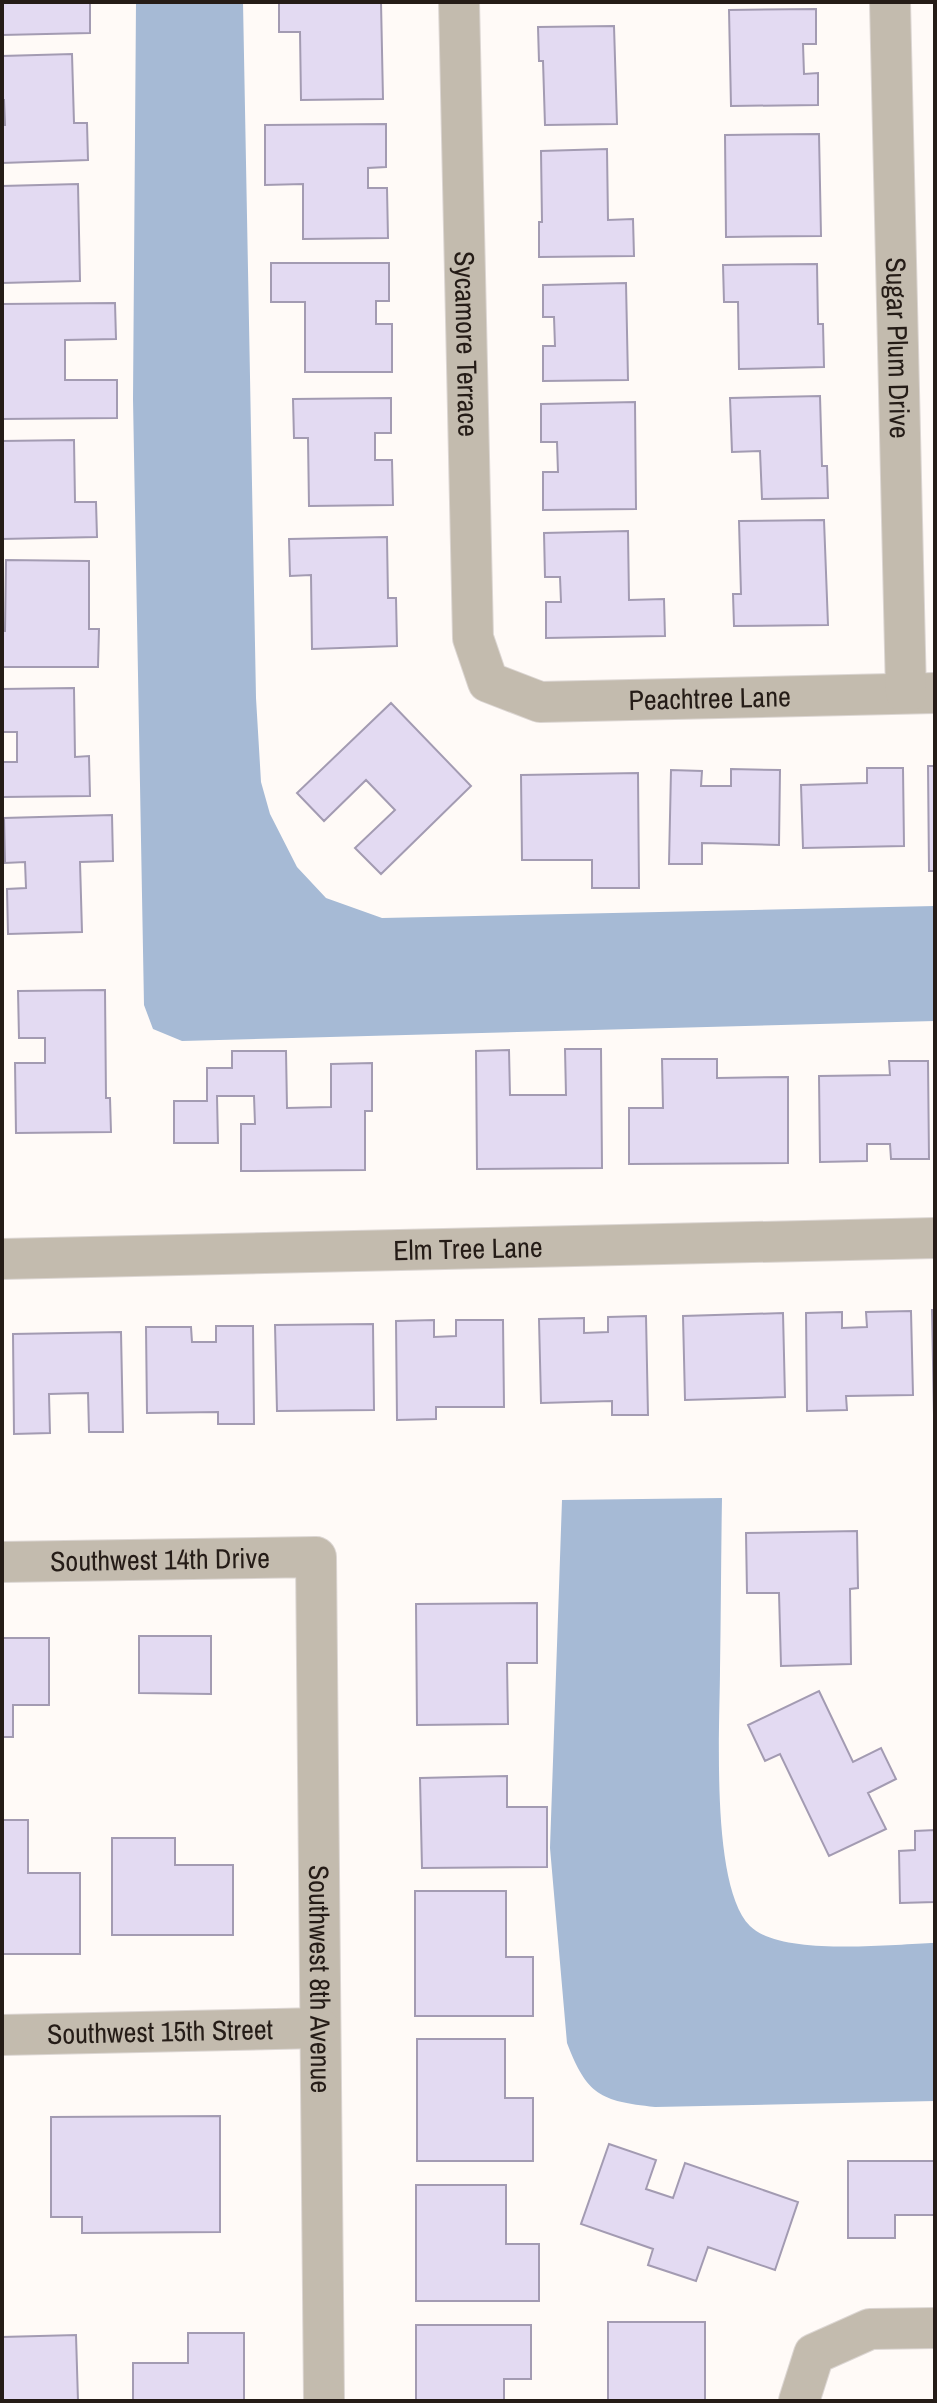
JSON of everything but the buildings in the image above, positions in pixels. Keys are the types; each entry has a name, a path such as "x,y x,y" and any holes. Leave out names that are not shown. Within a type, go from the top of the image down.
{"street":[{"name":"Sycamore Terrace","path":"459,2 473,638 488,682"},
{"name":"Sugar Plum Drive","path":"890,2 920,693"},
{"name":"Peachtree Lane","path":"488,682 540,702 920,693"},
{"name":"Elm Tree Lane","path":"2,1259 935,1238"},
{"name":"Southwest 14th Drive","path":"2,1562 316,1557"},
{"name":"Southwest 8th Avenue","path":"316,1557 324,2401"},
{"name":"Southwest 15th Street","path":"2,2035 319,2028"},
{"path":"799,2401 814,2354 870,2329 935,2328"}],"water":[{"path":"136,2 243,2 256,698 261,782 270,814 297,867 326,898 382,918 935,906 935,1021 182,1041 153,1029 144,1005 133,399"},
{"path":"722,1498 720,1804 728,1877 737,1906 750,1926 765,1936 786,1942 838,1946 935,1943 935,2101 636,2105 608,2098 589,2085 567,2043 550,1848 562,1500"}]}
